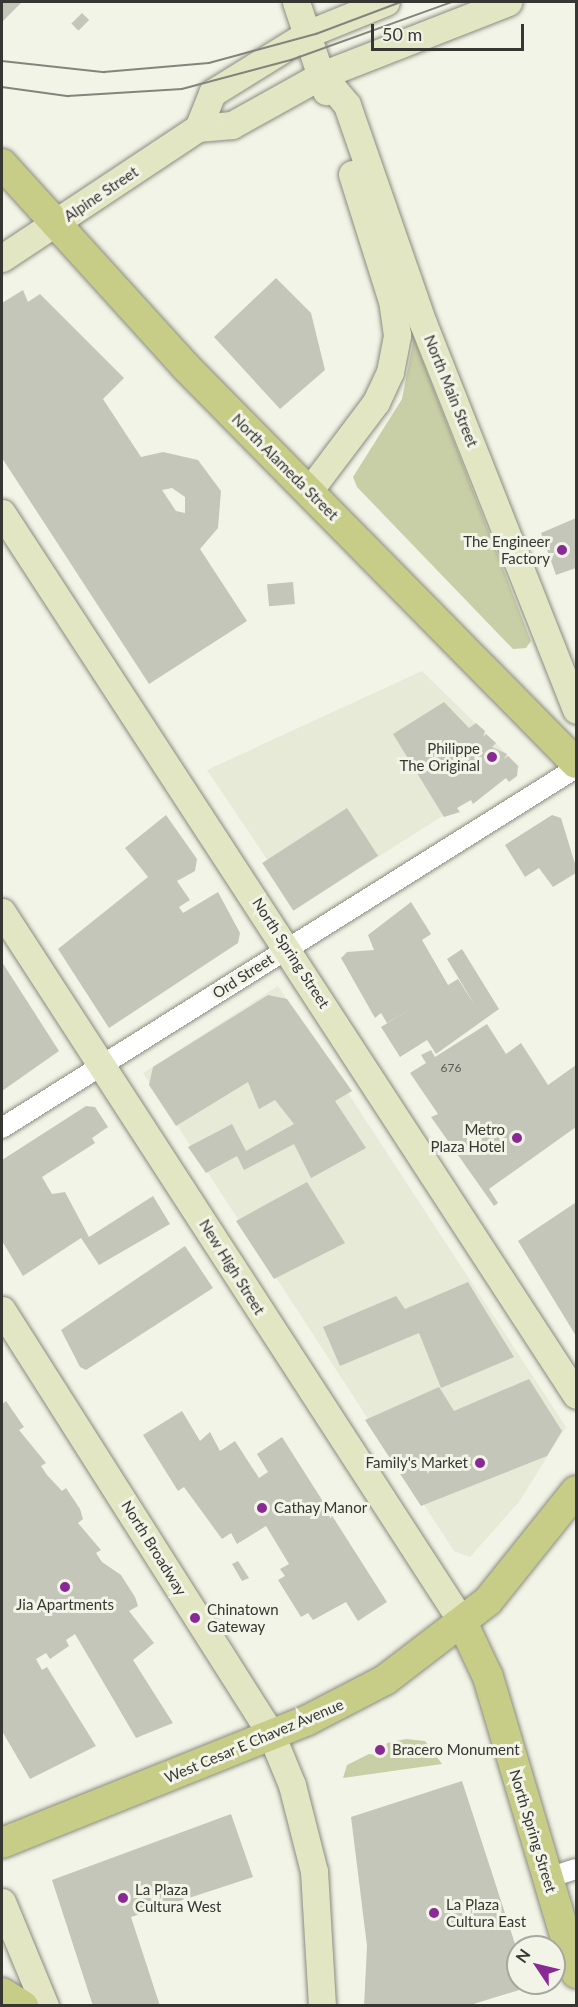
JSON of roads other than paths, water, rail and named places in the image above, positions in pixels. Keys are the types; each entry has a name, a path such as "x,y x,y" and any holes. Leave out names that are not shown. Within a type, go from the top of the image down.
{"main road":[{"name":"North Alameda Street","path":"2,164 54,226 309,491 576,763"},
{"name":"West Cesar E Chavez Avenue","path":"2,1843 271,1734 385,1680 462,1622 529,1555 576,1491"},
{"name":"North Spring Street","path":"462,1622 488,1677 576,1973"},
{"path":"2,1993 23,2006"}],"street":[{"name":"North Main Street","path":"296,2 322,75 392,301 397,335 390,372 376,402 309,491"},
{"path":"198,128 212,93 307,34 386,2"},
{"name":"Alpine Street","path":"2,258 54,226 198,128 232,125 322,75 508,2"},
{"name":"North Main Street","path":"322,75 347,105 423,323 576,710"},
{"name":"North Spring Street","path":"2,513 288,948 576,1395"},
{"name":"Ord Street","path":"2,1128 576,768"},
{"name":"New High Street","path":"2,912 462,1622"},
{"name":"North Broadway","path":"2,1310 271,1734 292,1785 314,1871 322,2006"},
{"path":"548,1878 576,1869"},
{"path":"2,1902 45,2006"}],"tram line":[{"path":"2,61 104,72 209,63 316,34 401,2"},
{"path":"2,87 68,96 182,89 291,60 452,2"}],"place":[{"name":"The Engineer Factory","path":"562,550"},
{"name":"Philippe The Original","path":"492,757"},
{"name":"Metro Plaza Hotel","path":"517,1138"},
{"name":"Family's Market","path":"480,1463"},
{"name":"Cathay Manor","path":"262,1508"},
{"name":"Jia Apartments","path":"65,1587"},
{"name":"Chinatown Gateway","path":"195,1618"},
{"name":"Bracero Monument","path":"380,1750"},
{"name":"La Plaza Cultura West","path":"123,1898"},
{"name":"La Plaza Cultura East","path":"434,1913"}]}
